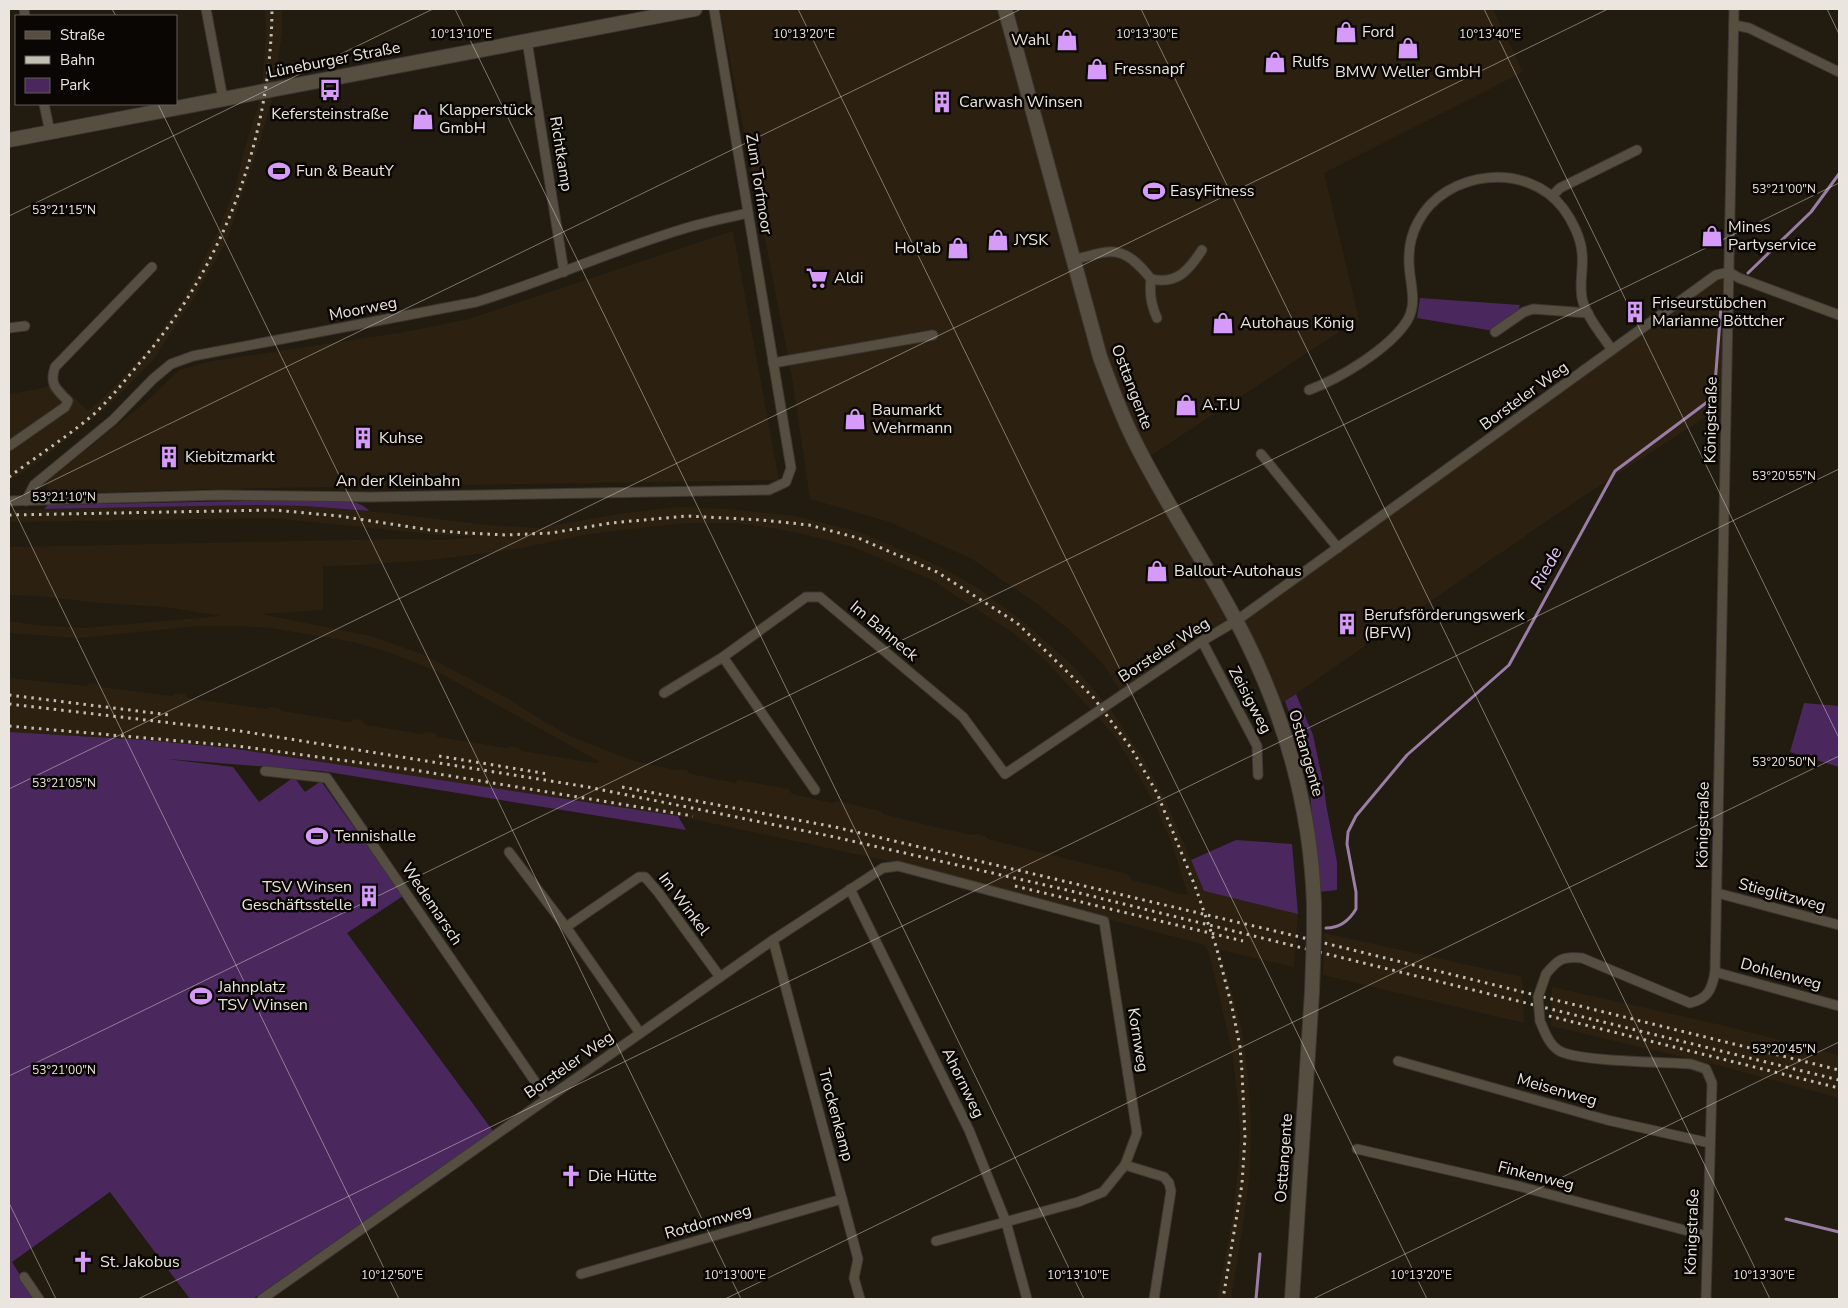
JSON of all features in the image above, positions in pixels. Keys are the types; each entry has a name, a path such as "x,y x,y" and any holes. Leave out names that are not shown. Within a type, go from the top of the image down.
{"main road":[{"name":"Lüneburger Straße","path":"9,140 695,9"},
{"name":"Osttangente","path":"1004,12 1100,357 1128,428 1144,460 1247,642 1275,708 1294,770 1310,845 1314,934 1292,1299"}],"street":[{"path":"206,9 223,99"},
{"name":"Zum Torfmoor","path":"714,9 791,468 786,482"},
{"name":"Königstraße","path":"1706,1299 1712,1083 1706,1069 1691,1064 1578,1057 1559,1051 1548,1040 1540,1021 1538,997 1546,974 1555,962 1568,956 1582,958 1690,1003 1701,1000 1708,995 1713,986 1717,893 1734,9"},
{"path":"1734,25 1749,28 1839,72"},
{"name":"Richtkamp","path":"527,41 564,272"},
{"path":"44,105 50,132"},
{"path":"1552,196 1560,188 1636,150"},
{"path":"1309,390 1338,378 1397,334 1408,320 1413,306 1413,290 1408,258 1411,240 1418,222 1429,205 1446,192 1464,182 1485,178 1505,177 1525,181 1539,187 1552,196 1564,209 1580,242 1582,252 1580,292 1583,303 1612,350"},
{"name":"Moorweg","path":"26,501 34,485 87,443 171,364 193,356 476,302 522,288 692,226 748,213"},
{"path":"1073,260 1108,251 1126,255 1138,262 1151,279 1160,281 1176,278 1190,267 1202,250"},
{"path":"9,446 65,407 68,401 54,386 52,376 54,366 152,267"},
{"path":"1729,272 1739,278 1839,315"},
{"name":"Borsteler Weg","path":"1005,774 1202,641 1236,621 1716,275 1729,272"},
{"path":"1151,279 1149,290 1152,306 1157,318"},
{"path":"1495,332 1524,312 1533,309 1588,313"},
{"path":"9,328 25,326"},
{"path":"773,363 933,336"},
{"path":"1261,454 1338,548"},
{"name":"An der Kleinbahn","path":"9,501 220,495 371,497 769,490 786,482"},
{"name":"Im Bahneck","path":"664,693 723,658 806,597 820,597 963,718 1005,774"},
{"name":"Zeisigweg","path":"1202,641 1257,746 1258,776"},
{"path":"723,658 815,790"},
{"name":"Wedemarsch","path":"264,771 327,778 547,1099"},
{"path":"509,852 566,927 640,1033"},
{"name":"Borsteler Weg","path":"262,1299 773,940 882,868 898,866"},
{"name":"Kornweg","path":"898,866 1104,921 1137,1133 1125,1165 1103,1192 1078,1202 936,1241"},
{"name":"Im Winkel","path":"566,927 639,877 645,878 658,892 720,977"},
{"name":"Ahornweg","path":"850,889 969,1130 1006,1222 1027,1299"},
{"name":"Stieglitzweg","path":"1717,893 1839,925"},
{"name":"Trockenkamp","path":"773,940 858,1259 854,1278 860,1299"},
{"name":"Dohlenweg","path":"1715,972 1839,1006"},
{"name":"Meisenweg","path":"1398,1061 1607,1120 1710,1143"},
{"name":"Finkenweg","path":"1357,1149 1518,1186 1707,1236"},
{"path":"1125,1165 1164,1177 1169,1183 1171,1191 1154,1299"},
{"name":"Rotdornweg","path":"581,1274 842,1199"},
{"path":"24,1277 39,1299"}],"shaded area":[{"path":"265,9 282,9 282,34 272,99 260,142 227,240 194,298 153,360 105,409 41,460 9,481 9,394 39,389 58,382 88,411 110,391 150,347 185,296 217,233 236,185 245,147 261,97 266,37"},
{"path":"720,9 1493,9 1523,72 1324,173 1359,319 1144,460 1236,621 1120,691 1104,665 1072,632 1036,603 972,559 890,522 810,499 792,377"},
{"path":"733,231 779,480 212,489 53,494 47,488 50,479 148,400 179,370 207,362 405,332 469,319"},
{"path":"1729,272 1726,404 1582,497 1275,708 1236,621 1716,275"},
{"path":"255,505 305,506 387,513 486,525 537,528 625,513 680,507 727,509 795,516 857,531 939,566 978,588 1025,623 1074,667 1110,708 1143,758 1165,799 1204,891 1298,914 1294,967 1220,950 1242,1030 1248,1076 1251,1123 1250,1171 1231,1299 1217,1299 1233,1217 1240,1134 1238,1102 1232,1050 1209,953 1205,945 893,862 678,816 229,748 145,740 9,732 9,678 87,686 90,683 99,684 101,687 172,696 185,694 188,698 267,709 271,707 279,708 282,711 351,722 354,719 363,721 365,725 422,734 427,732 435,733 438,737 507,748 511,746 522,751 593,763 600,762 434,670 391,653 353,642 271,628 243,626 197,626 79,638 9,633 9,621 35,625 85,628 221,616 166,607 9,595 9,547 400,539 442,540 482,537 440,535 272,518 9,522 9,510","holes":["685,523 736,523 778,529 853,547 932,580 1013,633 1044,659 1115,736 1155,804 1172,845 1188,895 1171,892 1167,889 1132,880 1128,874 988,839 977,834 972,835 935,827 837,801 832,803 792,794 788,789 739,780 735,783 690,774 687,770 674,770 631,760 570,736 509,699 422,654 370,636 261,614 323,610 323,566 440,559 516,549 589,534"]},
{"path":"1324,933 1522,977 1524,1023 1323,975"},
{"path":"1552,987 1717,1024 1839,1055 1839,1098 1721,1066 1551,1026"}],"green space":[{"path":"1420,298 1520,305 1517,315 1494,331 1417,318"},
{"path":"327,500 356,503 364,506 369,511 305,506 255,505 44,509 48,505"},
{"path":"1296,694 1313,735 1324,787 1337,862 1337,890 1318,892 1310,791 1301,748 1285,701"},
{"path":"1804,703 1839,706 1839,767 1790,752"},
{"name":"Jahnplatz TSV Winsen","path":"9,732 145,740 229,748 678,816 686,830 322,771 167,759 233,767 259,802 294,777 305,792 321,781 403,896 347,933 493,1131 253,1299 190,1299 110,1192 12,1262 35,1299 9,1299"},
{"path":"1236,840 1292,844 1298,914 1204,891 1191,860"}],"waterway":[{"name":"Riede","path":"1748,273 1811,212 1839,174"},
{"name":"Riede","path":"1326,928 1336,927 1344,923 1356,909 1356,892 1347,844 1348,832 1356,816 1407,755 1509,665 1615,471 1714,397 1721,307"},
{"path":"1786,1219 1839,1232"},
{"name":"Riede","path":"1256,1299 1260,1254"}],"railway":[{"path":"9,477 73,431 106,403 167,328 194,287 217,244 236,200 252,153 263,106 269,58 272,9"},
{"path":"9,515 274,510 339,516 430,530 505,535 551,533 611,523 687,516 762,520 809,525 858,538 937,572 1017,623 1093,697 1131,748 1157,793 1195,886 1216,946 1240,1047 1245,1137 1242,1184 1223,1299"},
{"path":"9,695 170,715"},
{"path":"9,704 240,731 588,787 830,836 1067,890 1839,1080"},
{"path":"9,726 237,746 414,770 693,816"},
{"path":"439,756 548,774"},
{"path":"622,787 835,827 1296,936 1839,1070"},
{"path":"1015,886 1243,941"},
{"path":"1549,1016 1839,1088"}],"place":[{"name":"Ford","path":"1346,32"},
{"name":"Wahl","path":"1067,40"},
{"name":"BMW Weller GmbH","path":"1408,48"},
{"name":"Rulfs","path":"1275,62"},
{"name":"Fressnapf","path":"1097,69"},
{"name":"Kefersteinstraße","path":"330,90"},
{"name":"Carwash Winsen","path":"942,102"},
{"name":"Klapperstück GmbH","path":"423,119"},
{"name":"Fun & BeautY","path":"279,171"},
{"name":"EasyFitness","path":"1154,191"},
{"name":"Mines Partyservice","path":"1712,236"},
{"name":"JYSK","path":"998,240"},
{"name":"Hol'ab","path":"958,248"},
{"name":"Aldi","path":"817,278"},
{"name":"Friseurstübchen Marianne Böttcher","path":"1635,312"},
{"name":"Autohaus König","path":"1223,323"},
{"name":"A.T.U","path":"1186,405"},
{"name":"Baumarkt Wehrmann","path":"855,419"},
{"name":"Kuhse","path":"363,438"},
{"name":"Kiebitzmarkt","path":"169,457"},
{"name":"Ballout-Autohaus","path":"1157,571"},
{"name":"Berufsförderungswerk (BFW)","path":"1347,624"},
{"name":"Tennishalle","path":"317,836"},
{"name":"TSV Winsen Geschäftsstelle","path":"369,896"},
{"name":"Jahnplatz TSV Winsen","path":"201,996"},
{"name":"Die Hütte","path":"571,1176"},
{"name":"St. Jakobus","path":"83,1262"}]}
